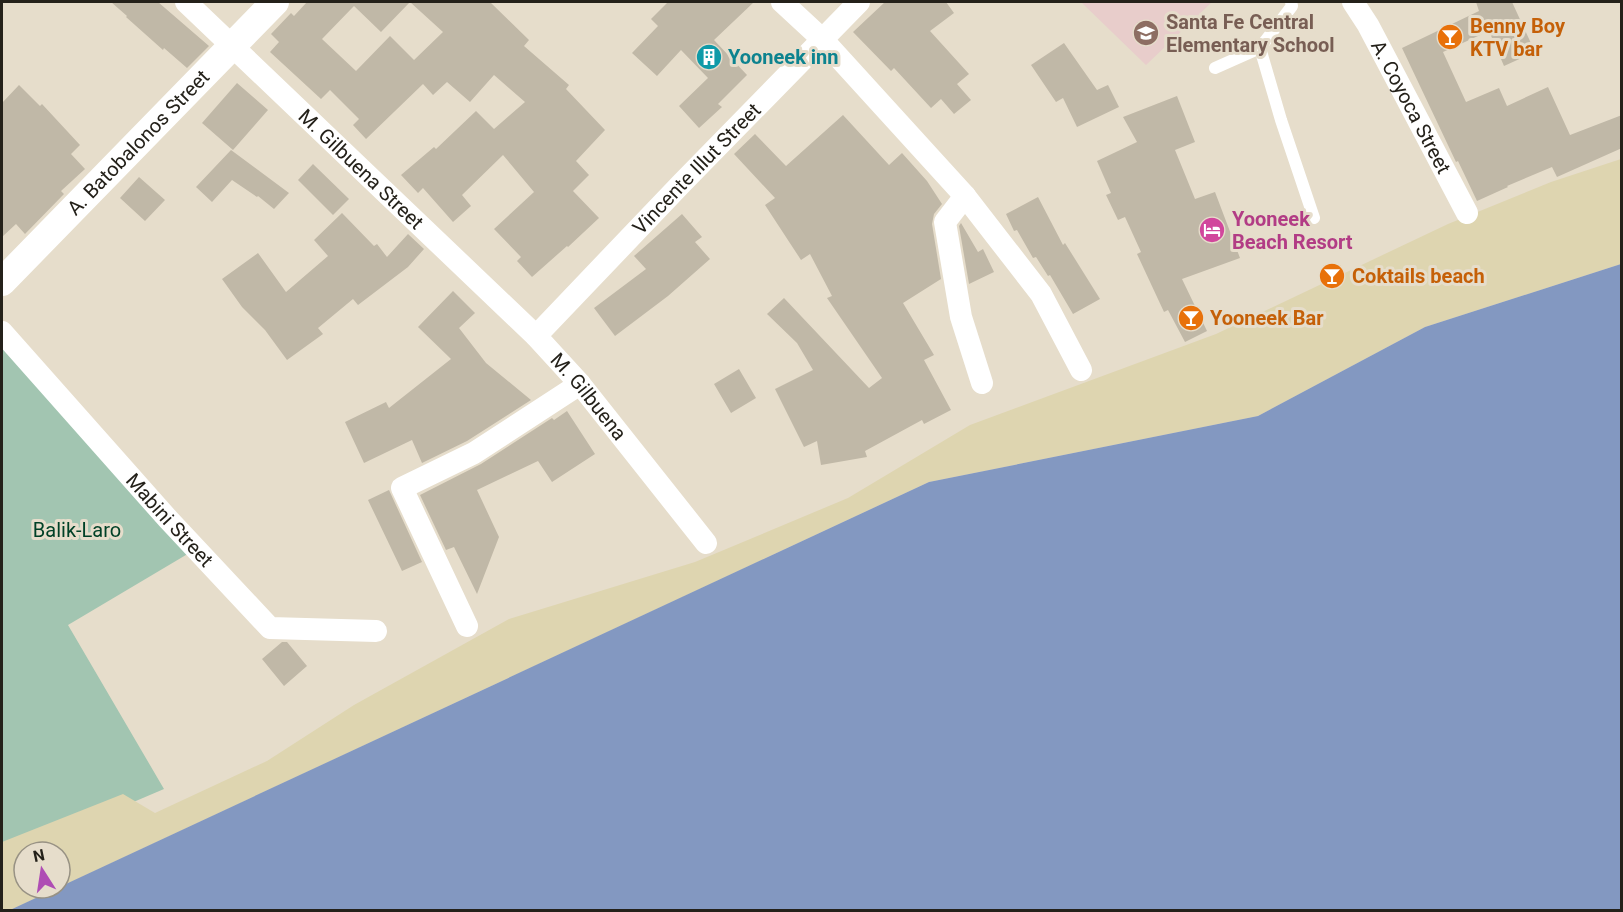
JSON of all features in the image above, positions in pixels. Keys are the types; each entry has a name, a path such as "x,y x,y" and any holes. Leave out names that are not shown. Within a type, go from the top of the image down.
{"street":[{"name":"M. Gilbuena Street","path":"186,2 536,336"},
{"name":"A. Batobalonos Street","path":"2,282 275,2"},
{"path":"782,2 822,39 965,196 1041,294 1081,370"},
{"name":"Vincente Illut Street","path":"536,336 859,2"},
{"name":"A. Coyoca Street","path":"1353,2 1368,25 1467,213"},
{"path":"965,196 945,222 961,317 982,383"},
{"name":"Mabini Street","path":"2,332 167,518 270,628 376,630"},
{"name":"M. Gilbuena","path":"536,336 580,384 706,543"},
{"path":"467,626 402,488 474,453 580,384"}],"lane":[{"path":"1215,68 1260,48 1292,6 1291,2"},
{"path":"1260,48 1314,218"}],"shaded area":[{"name":"Santa Fe Central Elementary School","path":"1081,2 1212,2 1146,65"}],"green space":[{"name":"Balik-Laro","path":"2,335 196,549 68,625 164,789 44,840 12,840 12,854 2,858"}],"sand":[{"path":"1621,159 1621,264 1425,327 1258,416 929,482 72,881 72,840 12,840 12,900 32,900 10,910 2,910 2,842 123,794 155,813 267,761 354,705 509,619 695,562 848,498 970,425 1216,334 1448,224 1551,182"}],"water":[{"path":"1621,264 1621,910 10,910 31,900 72,900 72,881 929,482 1258,416 1425,327"}],"building":[{"path":"111,2 158,2 209,46 187,68 164,48 163,50"},
{"path":"307,2 410,2 490,2 529,40 524,46 569,85 566,89 605,130 576,161 589,175 573,191 599,218 532,277 517,261 521,257 494,229 534,192 503,155 462,195 471,206 453,222 423,188 418,193 401,175 434,147 436,149 476,111 494,129 525,102 494,75 470,102 447,82 433,95 423,84 366,139 353,125 359,119 330,90 321,99 270,52 279,42 271,34 291,13 294,16","holes":["410,2 443,32 414,60 390,36 356,71 322,39 354,6 381,32"]},
{"path":"668,2 754,2 714,40 747,75 718,104 722,107 699,128 679,106 708,78 681,50 657,76 632,53 658,26 651,19"},
{"path":"885,2 946,2 954,13 930,31 969,74 957,84 971,100 954,114 941,99 931,108 894,68 891,71 853,32"},
{"path":"1476,2 1512,2 1535,52 1504,66 1489,31 1443,52 1466,102 1499,88 1507,106 1548,87 1570,135 1622,115 1622,148 1557,177 1552,167 1477,201 1402,48 1479,11"},
{"path":"1064,43 1097,90 1108,85 1119,107 1077,127 1063,98 1056,102 1031,65"},
{"path":"237,83 268,110 233,150 202,123"},
{"path":"19,85 40,106 42,104 80,145 71,154 85,169 61,191 64,194 25,234 16,224 2,237 2,103"},
{"path":"1177,96 1195,142 1175,150 1195,199 1215,192 1240,258 1182,279 1207,331 1185,342 1168,310 1164,312 1137,254 1141,252 1125,217 1118,220 1106,195 1111,193 1097,161 1137,142 1123,117"},
{"path":"843,115 889,165 902,153 927,181 942,204 934,214 932,224 941,279 903,303 934,355 924,360 951,410 924,424 922,420 865,451 867,457 821,465 817,441 804,447 775,389 813,370 797,343 767,314 784,298 869,388 882,378 827,298 832,296 810,254 801,260 765,205 775,198 734,154 755,134 786,166"},
{"path":"231,150 289,193 274,209 232,180 212,202 196,187"},
{"path":"313,164 349,199 333,215 298,180"},
{"path":"139,177 165,200 145,221 120,198"},
{"path":"1038,197 1063,245 1065,243 1100,299 1073,314 1050,275 1048,276 1036,257 1033,258 1017,230 1014,231 1006,214"},
{"path":"342,213 374,246 377,244 387,257 408,234 424,249 408,267 358,305 353,299 318,328 323,334 287,360 265,330 242,307 222,279 258,253 286,292 328,256 314,240"},
{"path":"682,214 702,237 695,242 710,259 668,296 615,336 594,308 646,269 634,256"},
{"path":"961,223 978,252 983,249 994,272 969,284 959,226"},
{"path":"453,291 475,313 459,328 486,363 531,400 467,441 422,463 412,440 364,463 345,422 386,402 389,408 451,359 418,327"},
{"path":"739,369 756,398 731,413 714,384"},
{"path":"567,411 595,454 552,482 538,461 477,490 499,537 477,594 454,547 446,550 420,495 481,464 552,418 554,420"},
{"path":"389,490 422,562 402,571 368,500"},
{"path":"282,642 287,642 307,666 284,686 262,659"}],"place":[{"name":"Santa Fe Central Elementary School","path":"1146,33"},
{"name":"Benny Boy KTV bar","path":"1450,37"},
{"name":"Yooneek inn","path":"709,57"},
{"name":"Yooneek Beach Resort","path":"1212,230"},
{"name":"Coktails beach","path":"1332,276"},
{"name":"Yooneek Bar","path":"1191,318"}]}
